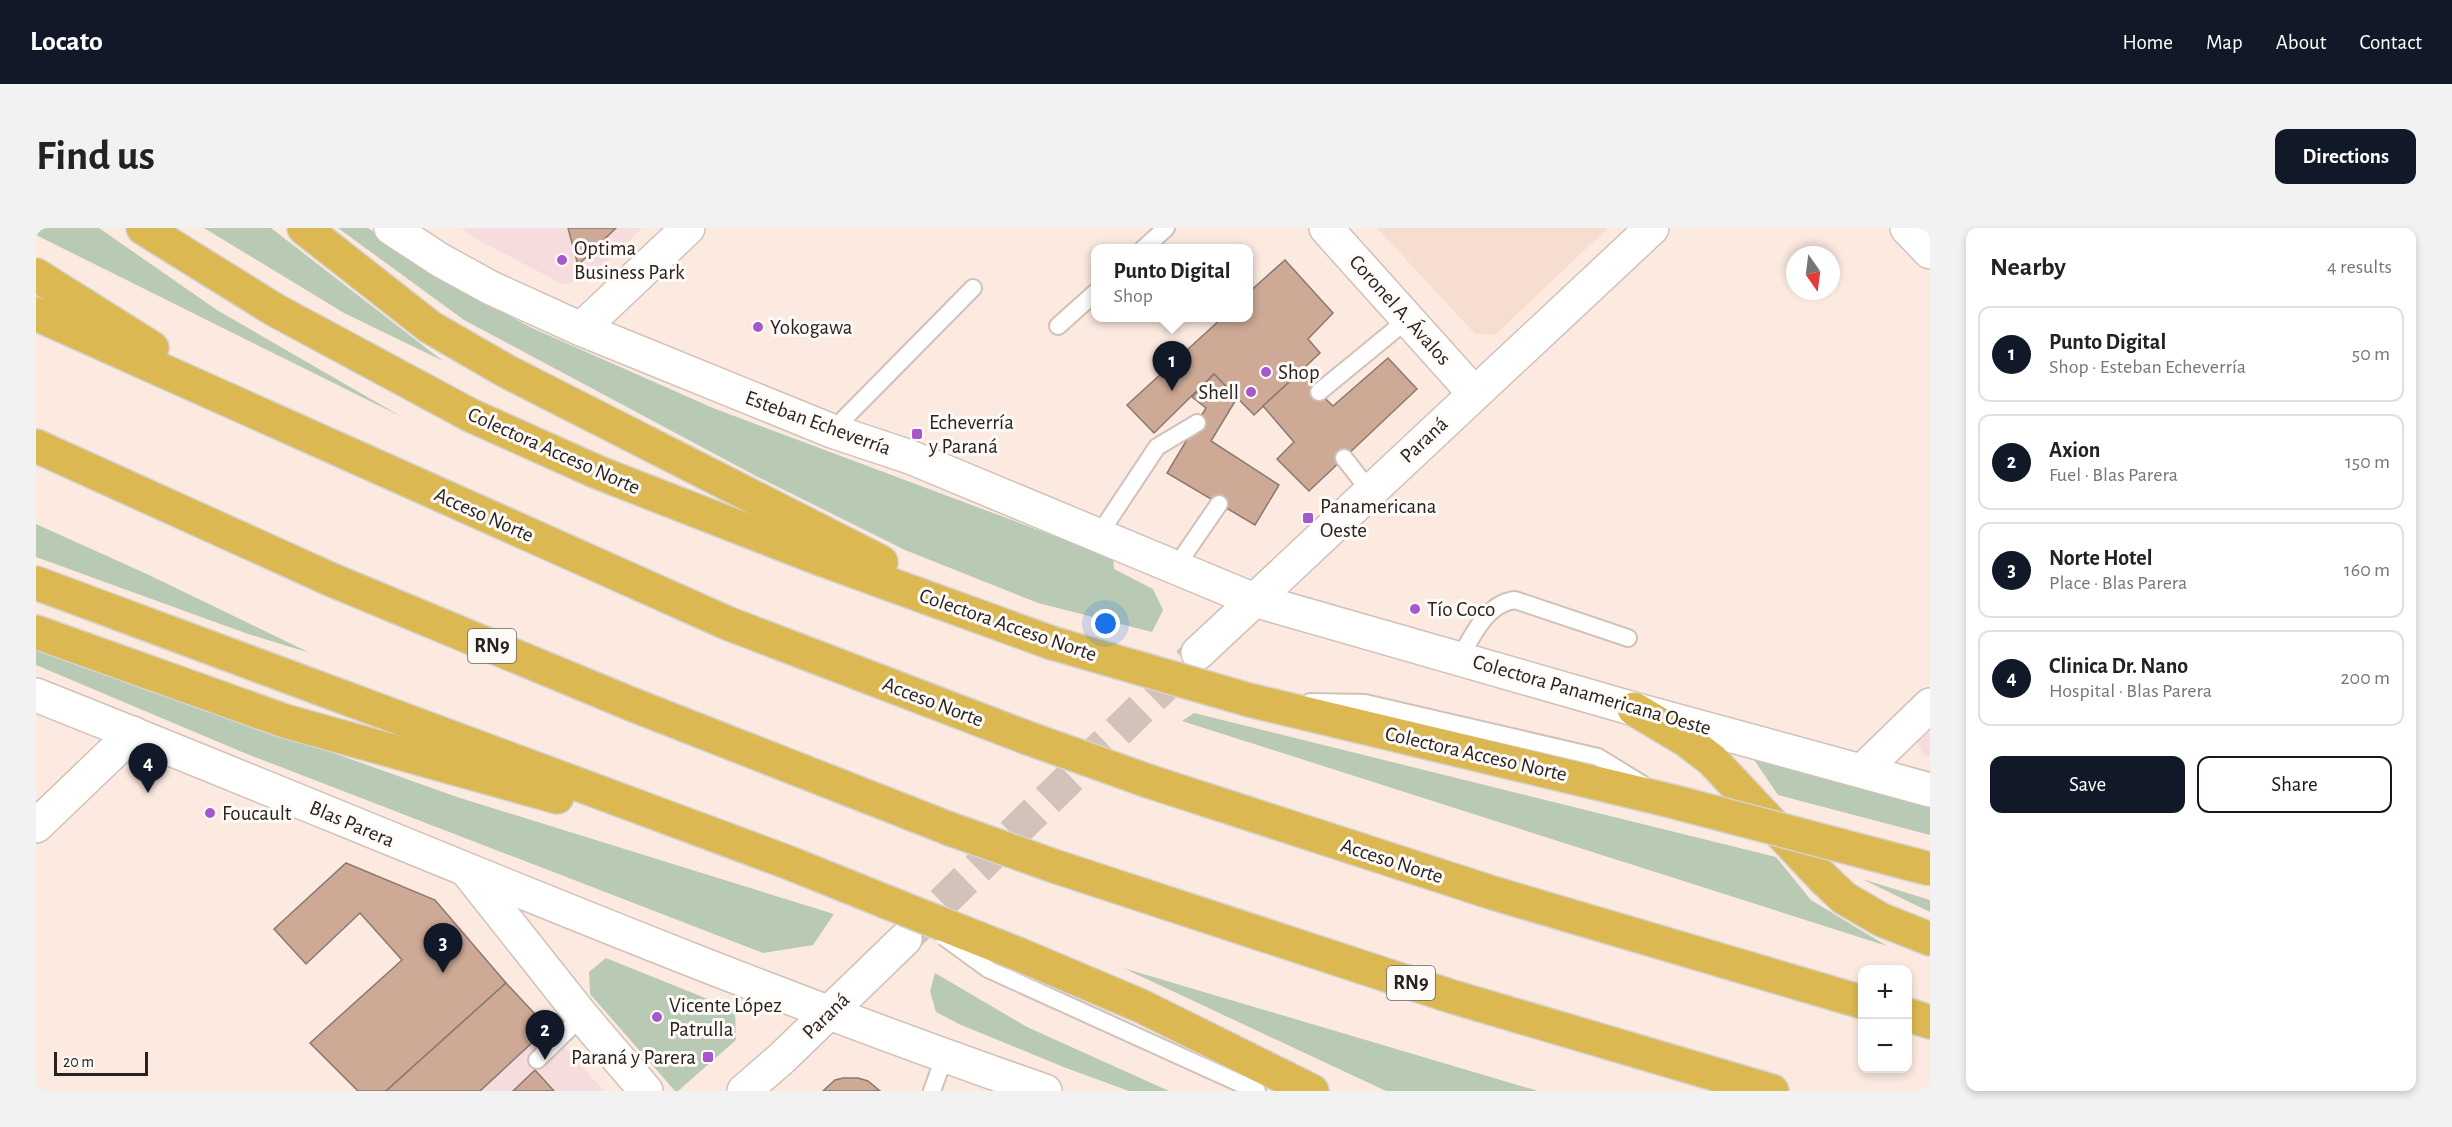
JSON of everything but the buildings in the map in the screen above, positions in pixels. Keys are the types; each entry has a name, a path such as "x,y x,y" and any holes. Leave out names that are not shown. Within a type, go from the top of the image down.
{"highway":[{"name":"Colectora Acceso Norte","path":"143,228 274,310 470,415 597,472 815,557 1047,642 1250,700 1670,801 1930,869"},
{"path":"304,228 430,327 506,371 807,526 1047,642"},
{"path":"36,275 258,414"},
{"name":"Acceso Norte","path":"36,314 727,623 1025,737 1148,781 1493,893 1858,1001"},
{"name":"RN9","path":"37,447 343,584 631,704 950,829 1054,866 1450,996 1772,1091"},
{"path":"36,584 790,863 905,924 1018,954 1141,1006 1312,1091"},
{"path":"36,632 285,721 790,863"},
{"path":"1634,709 1686,740 1712,760 1844,898 1882,920 1930,939"},
{"path":"1912,1016 1930,1022"}],"street":[{"name":"Esteban Echeverría","path":"391,228 440,260 491,288 581,329 832,431 910,457 1254,600"},
{"path":"581,329 688,228"},
{"name":"Coronel A. Ávalos","path":"1326,228 1474,393"},
{"name":"Paraná","path":"1198,653 1652,228"},
{"path":"1907,228 1930,252"},
{"name":"Colectora Panamericana Oeste","path":"1254,600 1634,709 1930,790"},
{"name":"Blas Parera","path":"36,694 468,872 829,1013 945,1055 1013,1086 1046,1091"},
{"path":"1863,770 1930,705"},
{"path":"36,826 133,733"},
{"name":"Blas Parera","path":"468,872 582,1016 646,1091"},
{"name":"Paraná","path":"744,1091 829,1013 905,924"}],"lane":[{"path":"1148,244 1166,228"},
{"path":"832,431 973,288"},
{"path":"1058,326 1091,296"},
{"path":"1319,392 1408,319"},
{"path":"1098,536 1157,447 1197,423"},
{"path":"1344,458 1370,490"},
{"path":"1175,568 1219,504"},
{"path":"1460,658 1477,628 1499,603 1515,600 1628,638"},
{"path":"905,924 988,969 1257,1091"},
{"path":"537,1060 582,1016"},
{"path":"932,1091 945,1055"}],"shaded area":[{"name":"Optima Business Park","path":"461,228 642,228 588,280 562,284 478,240"},
{"path":"1377,228 1608,228 1495,335 1475,334"},
{"path":"1930,731 1930,757 1923,755 1918,742"},
{"path":"548,1028 604,1091 480,1091"}],"green space":[{"path":"36,228 99,228 217,310 402,417 36,235"},
{"path":"204,228 271,228 443,361 344,313"},
{"path":"338,228 368,228 441,280 532,328 713,408 1113,558 1114,569 1153,589 1163,610 1152,632 1038,603 905,550 756,476 464,320"},
{"path":"36,524 149,575 310,653 248,634 36,557"},
{"path":"36,647 457,797 834,914 813,945 763,953 242,752 36,665"},
{"path":"1194,713 1776,857 1811,900 1887,946 1182,721"},
{"path":"1746,748 1930,801 1930,835 1778,795"},
{"path":"1862,879 1930,900 1930,912"},
{"path":"606,958 735,1010 736,1040 678,1091 675,1091 590,994 589,972"},
{"path":"1123,968 1538,1091 1386,1091"},
{"path":"935,973 1027,1027 1169,1091 1129,1091 961,1025 936,1012 930,991"}],"tunnel":[{"path":"907,937 1192,659"}],"place":[{"name":"Optima Business Park","path":"562,260"},
{"name":"Yokogawa","path":"758,327"},
{"name":"Shop","path":"1266,372"},
{"name":"Punto Digital","path":"1172,391"},
{"name":"Shell","path":"1251,392"},
{"name":"Echeverría y Paraná","path":"917,434"},
{"name":"Panamericana Oeste","path":"1308,518"},
{"name":"Tío Coco","path":"1415,609"},
{"name":"Clinica Dr. Nano","path":"148,793"},
{"name":"Foucault","path":"210,813"},
{"name":"Norte Hotel","path":"443,973"},
{"name":"Vicente López Patrulla","path":"657,1017"},
{"name":"Paraná y Parera","path":"708,1057"},
{"name":"Axion","path":"545,1060"}]}
